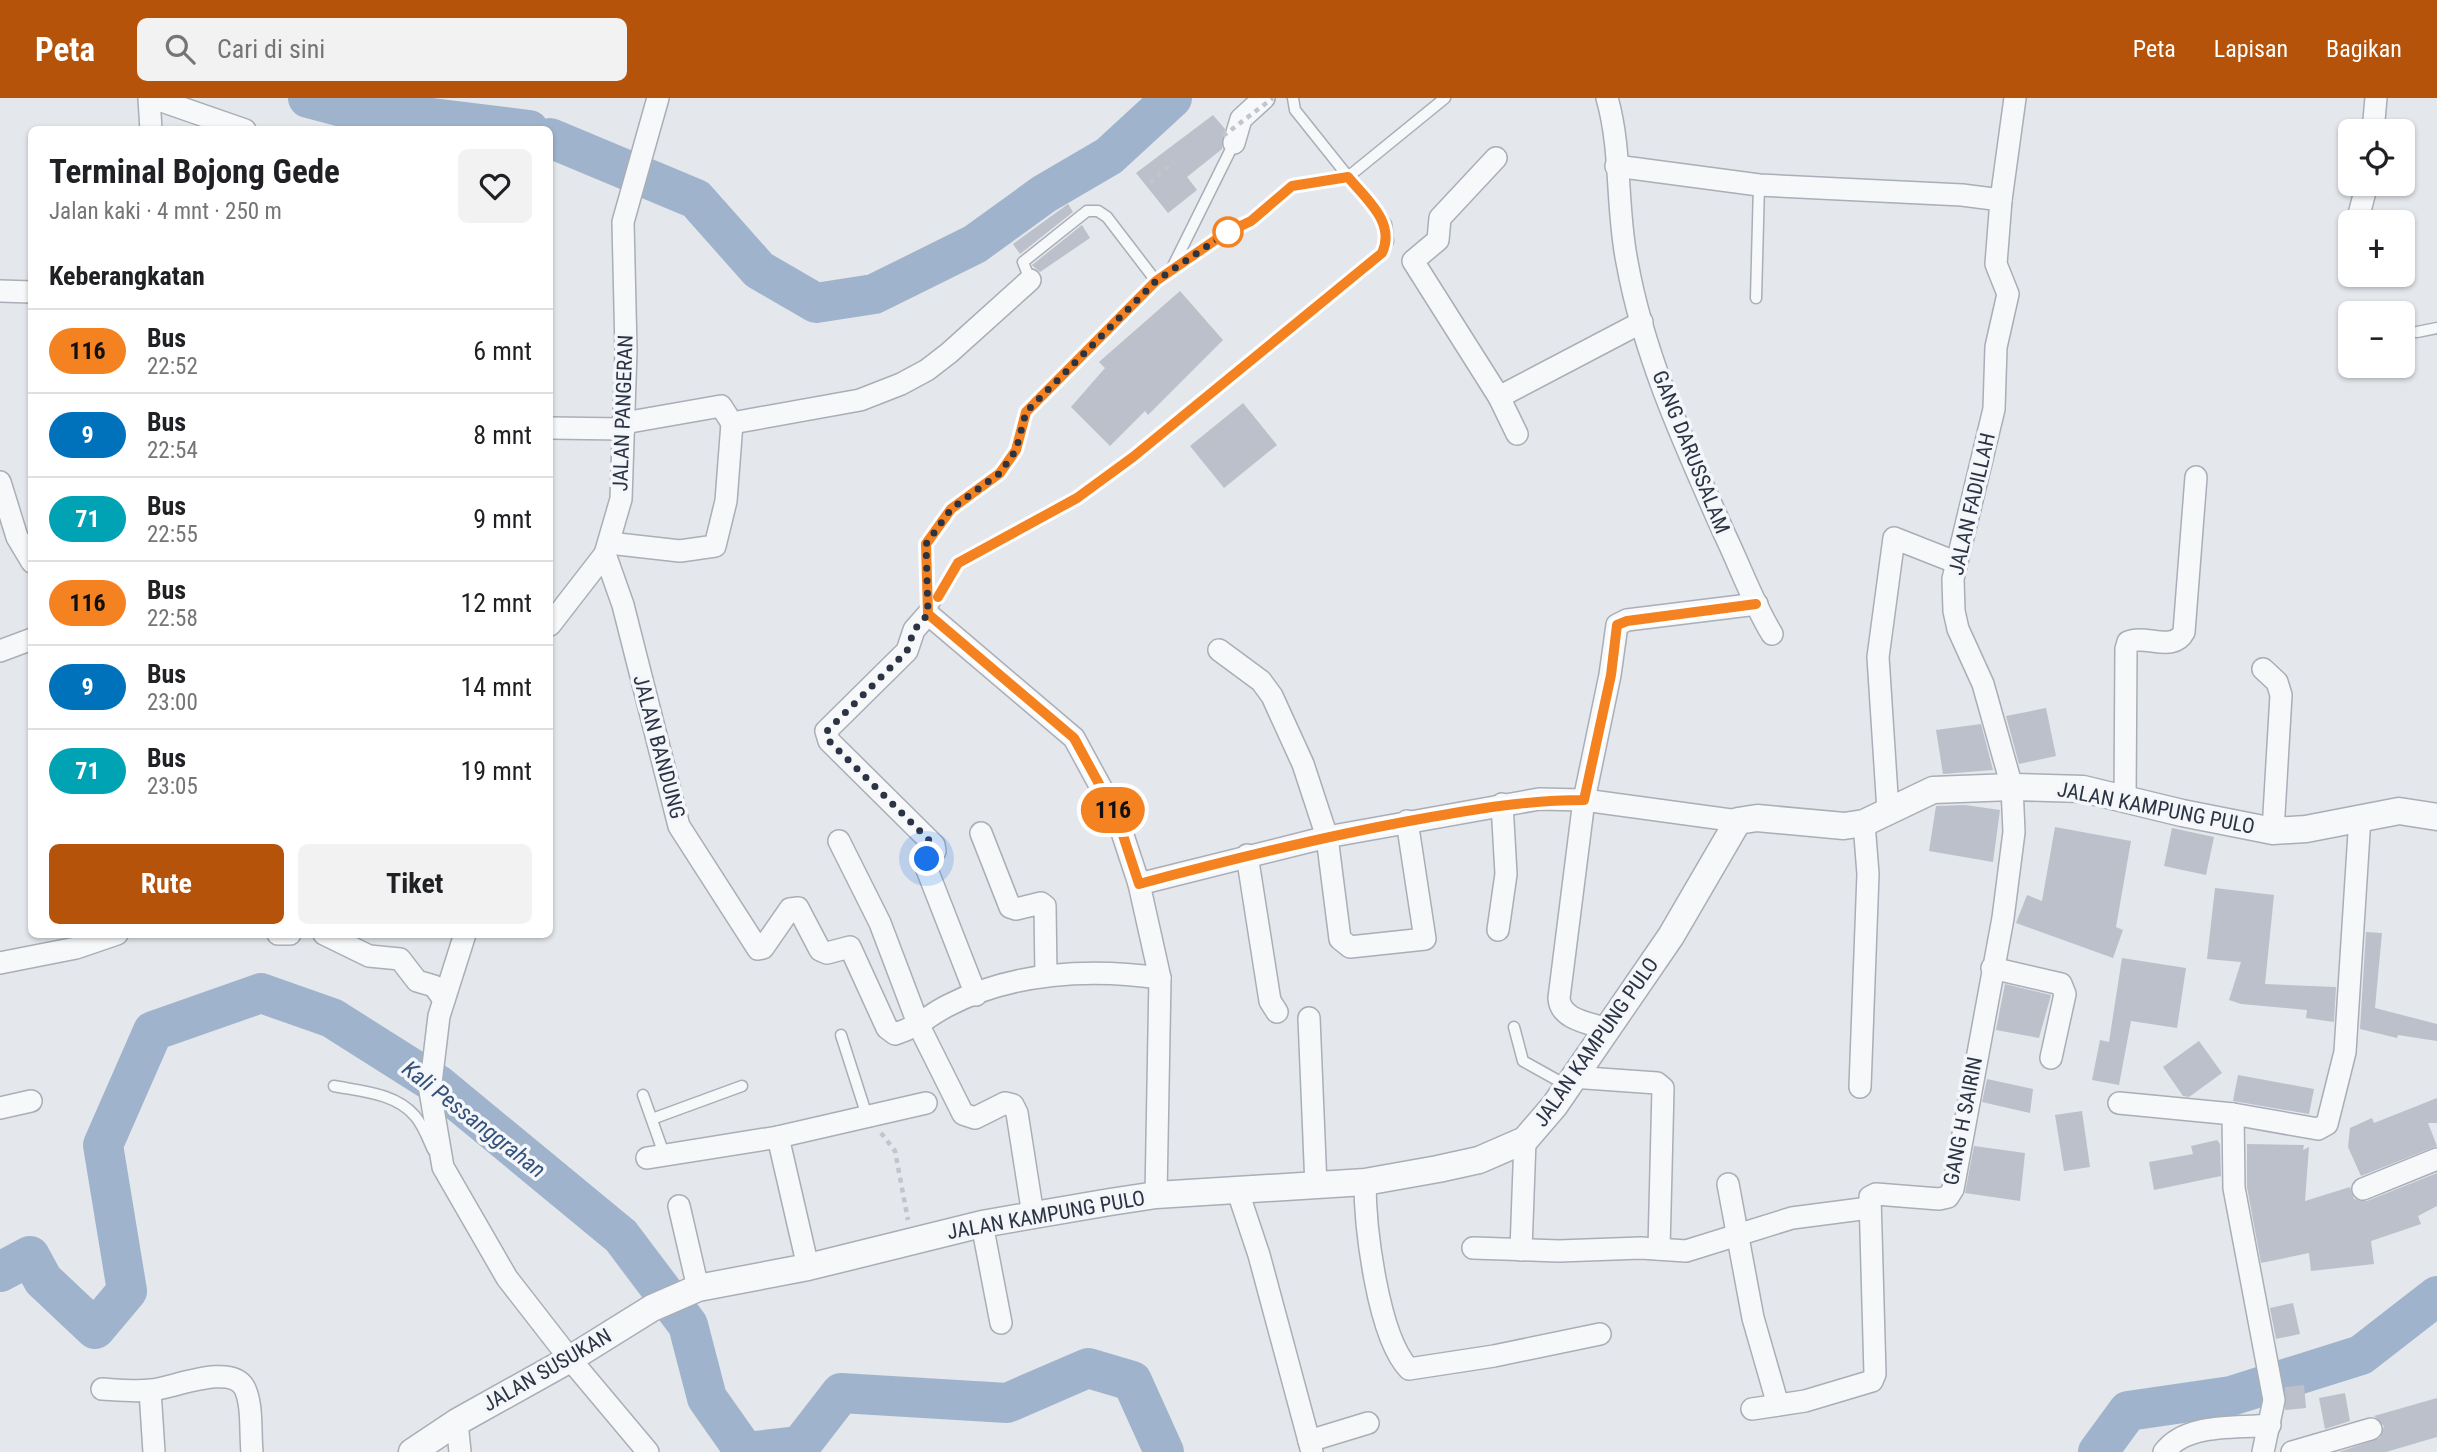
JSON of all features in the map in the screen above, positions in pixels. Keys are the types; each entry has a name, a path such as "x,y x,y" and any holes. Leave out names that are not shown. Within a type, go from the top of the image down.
{"street":[{"path":"151,126 151,98 233,126"},
{"name":"JALAN PANGERAN","path":"553,621 607,549 621,499 624,426 623,222 657,98"},
{"path":"1229,140 1241,119 1264,98"},
{"name":"GANG DARUSSALAM","path":"1607,98 1613,120 1627,263 1642,322 1668,405 1756,604 1772,634"},
{"path":"1616,166 1759,185 1962,195 2001,200 2015,98"},
{"path":"2374,119 2376,98"},
{"path":"1496,158 1440,218 1438,240 1413,261 1499,397 1517,434"},
{"name":"JALAN FADILLAH","path":"2001,200 1996,264 2007,298 1996,347 1990,429 1955,562 1954,611 1958,629 1983,684 2012,787"},
{"path":"732,423 860,400 901,384 942,359 1030,280"},
{"path":"0,291 28,292"},
{"path":"1499,397 1642,322"},
{"path":"553,428 624,426 721,406 732,423 727,490 715,546 680,551 607,549"},
{"path":"2125,800 2126,649 2128,642 2135,639 2173,642 2180,640 2184,632 2196,477"},
{"path":"0,482 12,526 28,555"},
{"path":"1888,811 1878,657 1894,538 1955,562"},
{"name":"JALAN BANDUNG","path":"607,549 678,826 755,946 763,948 790,909 799,908 823,953 850,947 890,1033 919,1026"},
{"path":"1607,1029 1565,1014 1559,1007 1584,800 1611,675 1617,625 1627,621 1756,604"},
{"path":"976,995 926,867 927,859 935,851 934,845 829,741 827,731 907,651 914,630 928,614 1074,738 1117,817 1139,884 1160,978 1156,1195"},
{"path":"0,651 28,640"},
{"path":"1219,650 1261,681 1272,696 1303,764 1327,837 1340,939 1344,945 1421,941 1427,935 1407,821"},
{"path":"2263,670 2277,682 2281,695 2273,831"},
{"name":"JALAN KAMPUNG PULO","path":"691,1290 808,1267 982,1224 1032,1215 1156,1195 1365,1182 1479,1160 1525,1140 1555,1105 1671,936 1738,821 1757,818 1820,826 1864,822 1933,790 2012,787 2083,789 2273,831 2306,829 2399,811 2437,817"},
{"name":"GANG H SAIRIN","path":"1868,1208 1870,1197 1876,1194 1939,1199 1948,1197 1953,1189 2003,918 2014,832 2012,787"},
{"path":"1139,884 1327,837 1539,799 1584,800 1738,821"},
{"path":"1498,930 1506,874 1502,804"},
{"path":"2119,1102 2233,1114 2318,1129 2327,1124 2345,1052 2360,817"},
{"path":"1860,1087 1868,874 1864,822"},
{"path":"981,833 1010,907 1016,909 1041,903 1045,906 1046,976"},
{"path":"839,841 880,923 919,1026 963,1114 975,1118 1005,1103 1013,1105 1017,1113 1032,1215"},
{"path":"1247,855 1270,1001 1277,1012"},
{"path":"0,963 76,948 105,938"},
{"path":"332,938 369,956 400,959 417,981 434,986 442,1008"},
{"path":"464,938 442,1008 430,1091 443,1167 507,1278 569,1359 648,1452"},
{"path":"1992,968 2061,984 2064,989 2051,1058"},
{"path":"919,1026 947,1006 976,995 1046,976 1117,972 1160,978"},
{"path":"1309,1018 1316,1186"},
{"path":"1569,1081 1657,1083 1662,1088 1658,1249"},
{"path":"0,1108 31,1101"},
{"path":"656,1156 778,1137 926,1103"},
{"path":"2233,1114 2234,1188 2274,1400 2263,1452"},
{"path":"778,1137 808,1267"},
{"path":"1521,1250 1525,1140"},
{"path":"2363,1189 2437,1159"},
{"path":"1365,1182 1369,1240 1387,1328 1397,1357 1409,1369 1494,1356 1600,1334"},
{"path":"1728,1184 1753,1318 1778,1405"},
{"path":"1237,1189 1259,1255 1311,1446 1368,1423"},
{"path":"679,1206 691,1290"},
{"path":"1473,1248 1685,1251 1792,1218 1868,1208 1875,1374 1872,1381 1752,1409"},
{"path":"982,1224 1001,1323"},
{"name":"JALAN SUSUKAN","path":"412,1452 457,1422 569,1359 652,1308 691,1290"},
{"path":"102,1389 150,1391 223,1375 236,1378 244,1388 247,1399 252,1452"},
{"path":"150,1391 153,1452"},
{"path":"457,1422 460,1452"},
{"path":"2164,1452 2177,1437 2193,1432 2270,1425"},
{"path":"2292,1452 2371,1429"}],"lane":[{"path":"928,614 958,563 1077,498 1133,457 1382,253 1388,241 1386,224 1295,110 1293,98"},
{"path":"928,614 926,544 951,509 1000,473 1016,450 1026,412 1156,281 1224,234 1251,221 1292,186 1348,177 1445,98"},
{"path":"1171,271 1229,140"},
{"path":"1756,298 1759,185"},
{"path":"1030,280 1023,262 1087,212 1098,211 1107,217 1156,281"},
{"path":"2417,332 2437,328"},
{"path":"1514,1027 1523,1060 1569,1081"},
{"path":"841,1035 867,1116"},
{"path":"334,1086 379,1094 401,1105 415,1116 443,1167"},
{"path":"652,1119 742,1086"},
{"path":"643,1095 652,1119 656,1156"}],"path":[{"path":"1229,140 1273,98"},
{"path":"1150,183 1174,162"},
{"path":"867,1116 895,1151 912,1242"}],"building":[{"path":"1213,115 1225,129 1222,149 1187,177 1197,190 1168,213 1136,173"},
{"path":"1068,204 1073,212 1020,254 1013,244"},
{"path":"1082,225 1090,238 1040,272 1032,265"},
{"path":"1180,291 1223,340 1148,415 1145,411 1110,446 1071,407 1105,368 1099,362"},
{"path":"1243,403 1277,445 1224,488 1190,446"},
{"path":"2046,708 2056,756 2019,764 2006,716"},
{"path":"1981,724 1993,770 1943,774 1936,730"},
{"path":"1965,805 2000,810 1993,862 1929,851 1936,806"},
{"path":"2055,827 2131,841 2116,927 2123,930 2113,958 2016,923 2027,895 2042,901"},
{"path":"2172,828 2214,837 2206,875 2164,866"},
{"path":"2215,888 2274,895 2265,984 2336,987 2334,1022 2306,1018 2307,1010 2241,1004 2229,1000 2241,962 2207,959"},
{"path":"2366,932 2382,933 2375,1008 2437,1024 2437,1041 2398,1035 2397,1038 2360,1029"},
{"path":"2122,958 2186,968 2177,1028 2131,1021 2119,1085 2092,1080 2100,1040 2109,1042"},
{"path":"2005,984 2051,995 2039,1038 1996,1030"},
{"path":"2199,1041 2222,1073 2189,1097 2183,1096 2163,1067"},
{"path":"2238,1075 2314,1089 2309,1114 2233,1101"},
{"path":"1987,1079 2033,1089 2030,1113 1982,1102"},
{"path":"2437,1098 2437,1123 2428,1123 2437,1146 2361,1176 2348,1147 2350,1128 2372,1118 2374,1123"},
{"path":"2082,1111 2090,1167 2064,1171 2055,1115"},
{"path":"2217,1140 2220,1144 2221,1176 2154,1190 2149,1162 2193,1154 2191,1146"},
{"path":"2247,1144 2304,1145 2303,1150 2309,1147 2305,1201 2350,1187 2354,1199 2367,1201 2437,1173 2437,1206 2418,1216 2421,1224 2371,1241 2374,1264 2311,1271 2309,1253 2261,1263 2247,1187"},
{"path":"1974,1146 2025,1153 2020,1201 1965,1193"},
{"path":"2293,1303 2300,1334 2276,1339 2270,1308"},
{"path":"2304,1385 2306,1408 2285,1410 2285,1387"},
{"path":"2345,1393 2350,1421 2325,1429 2319,1398"},
{"path":"2437,1398 2437,1437 2386,1452 2339,1452 2380,1438 2384,1426 2374,1416"}],"waterway":[{"path":"308,98 342,107 496,126"},
{"path":"553,139 696,199 759,270 816,303 874,294 975,244 1044,194 1109,156 1172,98"},
{"name":"Kali Pessanggrahan","path":"0,1272 30,1256 43,1280 95,1329 127,1291 103,1145 153,1031 261,993 332,1018 438,1085 621,1236 688,1325 707,1398 745,1452"},
{"name":"Kali Pessanggrahan","path":"2098,1452 2128,1411 2231,1396 2361,1355 2437,1296"},
{"name":"Kali Pessanggrahan","path":"746,1452 800,1446 841,1393 1007,1403 1088,1368 1132,1381 1164,1452"}],"bus line":[{"name":"116","path":"938,597 958,563 1077,498 1133,457 1382,253 1388,241 1386,224 1348,177 1292,186 1251,221 1224,234 1156,281 1026,412 1016,450 1000,473 951,509 926,544 928,614 1074,738 1117,817 1139,884 1247,855 1407,821 1539,799 1584,800 1611,675 1617,625 1627,621 1699,610 1756,604"}],"route":[{"path":"927,859 934,854 934,845 829,741 827,731 874,681 907,651 914,630 928,614 926,544 951,509 1000,473 1016,450 1026,412 1156,281 1228,232"}]}
